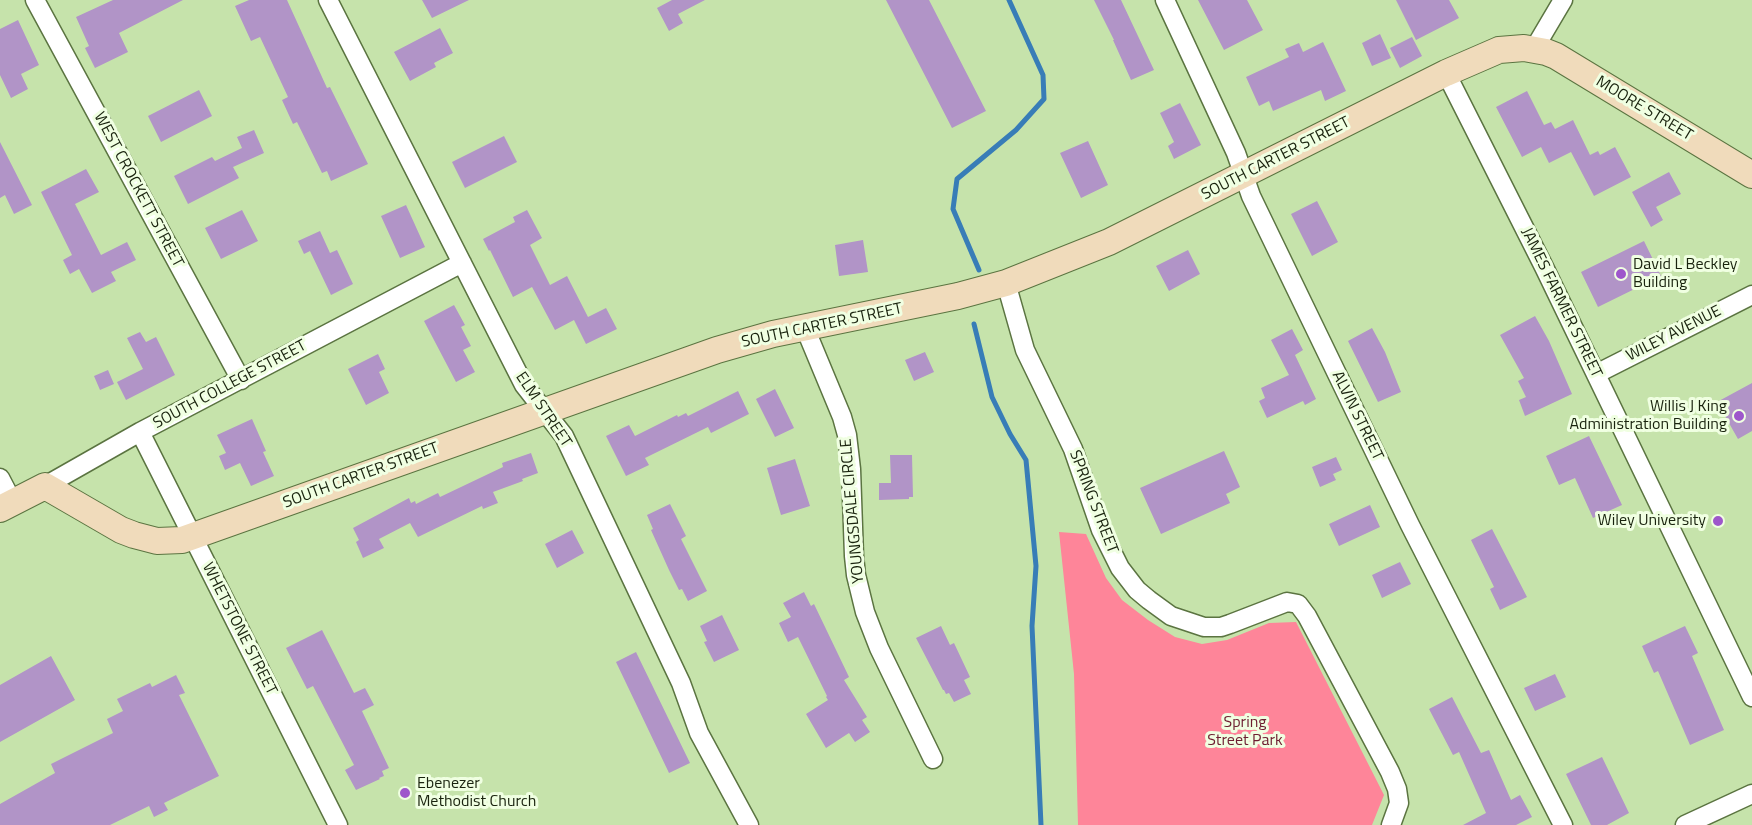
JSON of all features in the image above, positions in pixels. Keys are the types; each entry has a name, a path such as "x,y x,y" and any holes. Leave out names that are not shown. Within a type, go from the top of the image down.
{"street":[{"name":"WEST CROCKETT STREET","path":"35,0 240,380"},
{"name":"ELM STREET","path":"328,0 524,385 564,436 681,683 699,733 748,825"},
{"name":"ALVIN STREET","path":"1165,0 1236,153 1251,196 1410,525 1563,825"},
{"path":"1533,49 1563,0"},
{"name":"SOUTH CARTER STREET","path":"45,486 134,536 170,542 193,537 543,410 717,350 773,334 958,297 1006,283 1109,242 1446,73 1499,50 1533,49"},
{"name":"MOORE STREET","path":"1533,49 1546,52 1567,62 1752,175"},
{"name":"JAMES FARMER STREET","path":"1446,73 1596,374 1752,697"},
{"name":"SOUTH COLLEGE STREET","path":"6,506 140,432 462,263"},
{"name":"SPRING STREET","path":"1006,283 1025,350 1073,449 1101,530 1120,568 1137,590 1171,616 1204,627 1221,627 1287,602 1298,604 1307,616 1390,772 1397,789 1399,803 1391,825"},
{"name":"WILEY AVENUE","path":"1596,374 1752,295"},
{"name":"YOUNGSDALE CIRCLE","path":"805,328 842,417 847,435 851,469 856,575 866,612 879,648 933,759"},
{"name":"WHETSTONE STREET","path":"140,432 338,825"},
{"path":"0,478 6,506"},
{"path":"1685,825 1752,794"}],"green space":[{"name":"Spring Street Park","path":"1059,532 1086,534 1106,578 1122,600 1175,637 1202,644 1227,640 1269,623 1296,622 1384,795 1372,825 1078,825 1074,674"}],"building":[{"path":"113,0 183,0 119,33 128,52 95,68 85,48 89,46 76,17"},
{"path":"249,0 287,0 327,88 330,87 368,164 331,181 327,171 322,173 297,122 293,124 282,100 288,97 260,37 251,41 235,6"},
{"path":"422,0 469,0 432,18"},
{"path":"672,0 705,0 678,14 683,23 669,31 657,8"},
{"path":"886,0 929,0 986,111 952,128"},
{"path":"1094,0 1121,0 1154,70 1131,80"},
{"path":"1198,0 1247,0 1263,30 1224,50"},
{"path":"1396,0 1449,0 1459,18 1416,40"},
{"path":"18,20 39,65 21,74 28,89 11,98 0,75 0,29"},
{"path":"440,28 453,53 434,63 436,67 410,81 394,52"},
{"path":"1380,34 1391,58 1372,66 1362,43"},
{"path":"1412,37 1422,56 1400,68 1390,48"},
{"path":"1323,42 1346,91 1325,101 1321,90 1273,111 1269,101 1259,106 1246,77 1289,57 1285,49 1299,43 1303,52"},
{"path":"199,90 212,116 161,142 148,116"},
{"path":"1527,91 1544,125 1551,122 1555,129 1573,120 1590,155 1598,151 1600,155 1615,147 1631,177 1594,196 1571,152 1549,163 1541,147 1522,157 1496,107"},
{"path":"1180,103 1201,145 1174,159 1168,146 1174,142 1160,113"},
{"path":"254,130 264,153 233,167 239,178 188,204 174,176 212,157 215,161 242,148 237,137"},
{"path":"504,136 517,162 465,188 452,162"},
{"path":"1088,141 1108,185 1081,198 1060,153"},
{"path":"0,142 32,205 14,214 5,195 0,198"},
{"path":"86,169 99,192 75,204 101,255 127,242 136,260 111,272 116,281 92,293 79,269 70,274 63,260 72,255 41,192"},
{"path":"1669,172 1681,194 1656,207 1663,220 1651,227 1632,192"},
{"path":"1317,201 1338,242 1312,256 1291,214"},
{"path":"406,205 425,247 400,258 381,216"},
{"path":"242,210 258,241 221,259 205,228"},
{"path":"527,210 542,238 530,245 550,285 567,276 588,317 606,308 617,329 586,344 574,320 555,330 532,287 513,297 483,239 515,222 513,217"},
{"path":"320,231 330,253 337,250 353,284 331,295 310,251 304,254 298,241"},
{"path":"863,240 868,272 839,276 835,245"},
{"name":"David L Beckley Building","path":"1644,241 1661,276 1598,307 1581,272"},
{"path":"1188,250 1200,274 1169,291 1156,266"},
{"path":"454,305 465,325 461,327 471,346 463,350 475,372 456,382 424,321"},
{"path":"1535,316 1549,341 1572,394 1525,416 1519,400 1526,397 1518,381 1524,378 1500,335"},
{"path":"1372,328 1385,352 1401,392 1378,402 1348,341"},
{"path":"1292,329 1303,350 1295,355 1316,399 1305,405 1303,401 1267,418 1259,401 1265,398 1261,388 1289,375 1271,340"},
{"path":"140,332 146,342 156,337 175,375 126,400 117,382 143,369 127,338"},
{"path":"925,352 934,372 914,381 905,360"},
{"path":"378,354 385,369 379,372 389,393 366,405 348,369"},
{"path":"108,370 114,384 100,390 94,376"},
{"name":"Willis J King Administration Building","path":"1752,383 1752,431 1738,439 1717,402"},
{"path":"775,389 794,428 775,437 756,399"},
{"path":"738,391 749,414 711,433 708,427 645,458 649,465 626,476 606,436 629,425 635,436 677,415 678,417 686,413 688,416"},
{"path":"252,419 274,476 251,486 240,463 225,470 219,456 226,453 217,435"},
{"path":"1589,436 1622,505 1593,518 1575,478 1559,485 1546,456"},
{"path":"1224,451 1240,487 1226,494 1230,503 1161,534 1140,488"},
{"path":"531,453 538,473 493,492 498,503 483,509 482,506 418,537 410,523 379,539 384,548 363,558 356,542 359,540 353,528 409,498 411,503 415,501 416,504 438,493 440,497 503,467 502,463"},
{"path":"890,455 912,455 913,497 909,499 879,500 879,483 891,483"},
{"path":"1336,457 1342,470 1333,474 1336,480 1320,487 1312,467"},
{"path":"795,459 810,506 781,515 767,468"},
{"path":"670,504 686,536 681,539 707,591 688,601 682,589 679,590 669,570 651,530 653,529 647,515"},
{"path":"1370,505 1380,527 1339,546 1329,524"},
{"path":"1492,529 1527,597 1500,610 1490,589 1494,587 1471,540"},
{"path":"572,530 584,553 557,568 545,544"},
{"path":"1400,562 1411,584 1382,598 1372,575"},
{"path":"804,592 811,606 814,604 849,677 844,680 867,717 862,720 870,732 855,742 849,733 826,748 806,714 828,700 827,696 798,637 788,642 779,623 791,617 783,603"},
{"path":"722,615 739,650 714,662 704,642 707,641 700,626"},
{"path":"941,626 950,645 954,643 970,677 964,680 971,694 954,702 949,693 946,694 943,690 916,638"},
{"path":"1685,626 1698,653 1692,656 1724,730 1690,745 1658,671 1654,673 1642,646"},
{"path":"322,630 354,693 365,688 374,705 362,711 389,768 382,771 384,776 380,779 356,790 345,770 354,765 313,686 307,689 286,648"},
{"path":"636,652 690,763 669,773 616,662"},
{"path":"51,656 75,700 0,742 0,685"},
{"path":"1555,674 1566,697 1535,711 1524,688"},
{"path":"176,675 185,693 179,695 219,776 164,803 168,810 154,817 149,806 110,825 0,825 0,804 55,773 51,764 113,733 107,719 123,711 117,699 150,683 152,687"},
{"path":"1452,697 1481,753 1489,750 1511,800 1520,795 1532,817 1516,825 1463,825 1486,813 1459,752 1453,755 1429,709"},
{"path":"1602,757 1629,813 1607,825 1591,825 1566,774"}],"waterway":[{"path":"979,270 953,209 957,179 1016,130 1044,99 1043,75 1009,0"},
{"path":"974,324 992,397 1026,460 1036,566 1032,626 1041,825"}],"place":[{"name":"David L Beckley Building","path":"1621,274"},
{"name":"Willis J King Administration Building","path":"1739,416"},
{"name":"Wiley University","path":"1718,521"},
{"name":"Ebenezer Methodist Church","path":"405,793"}]}
